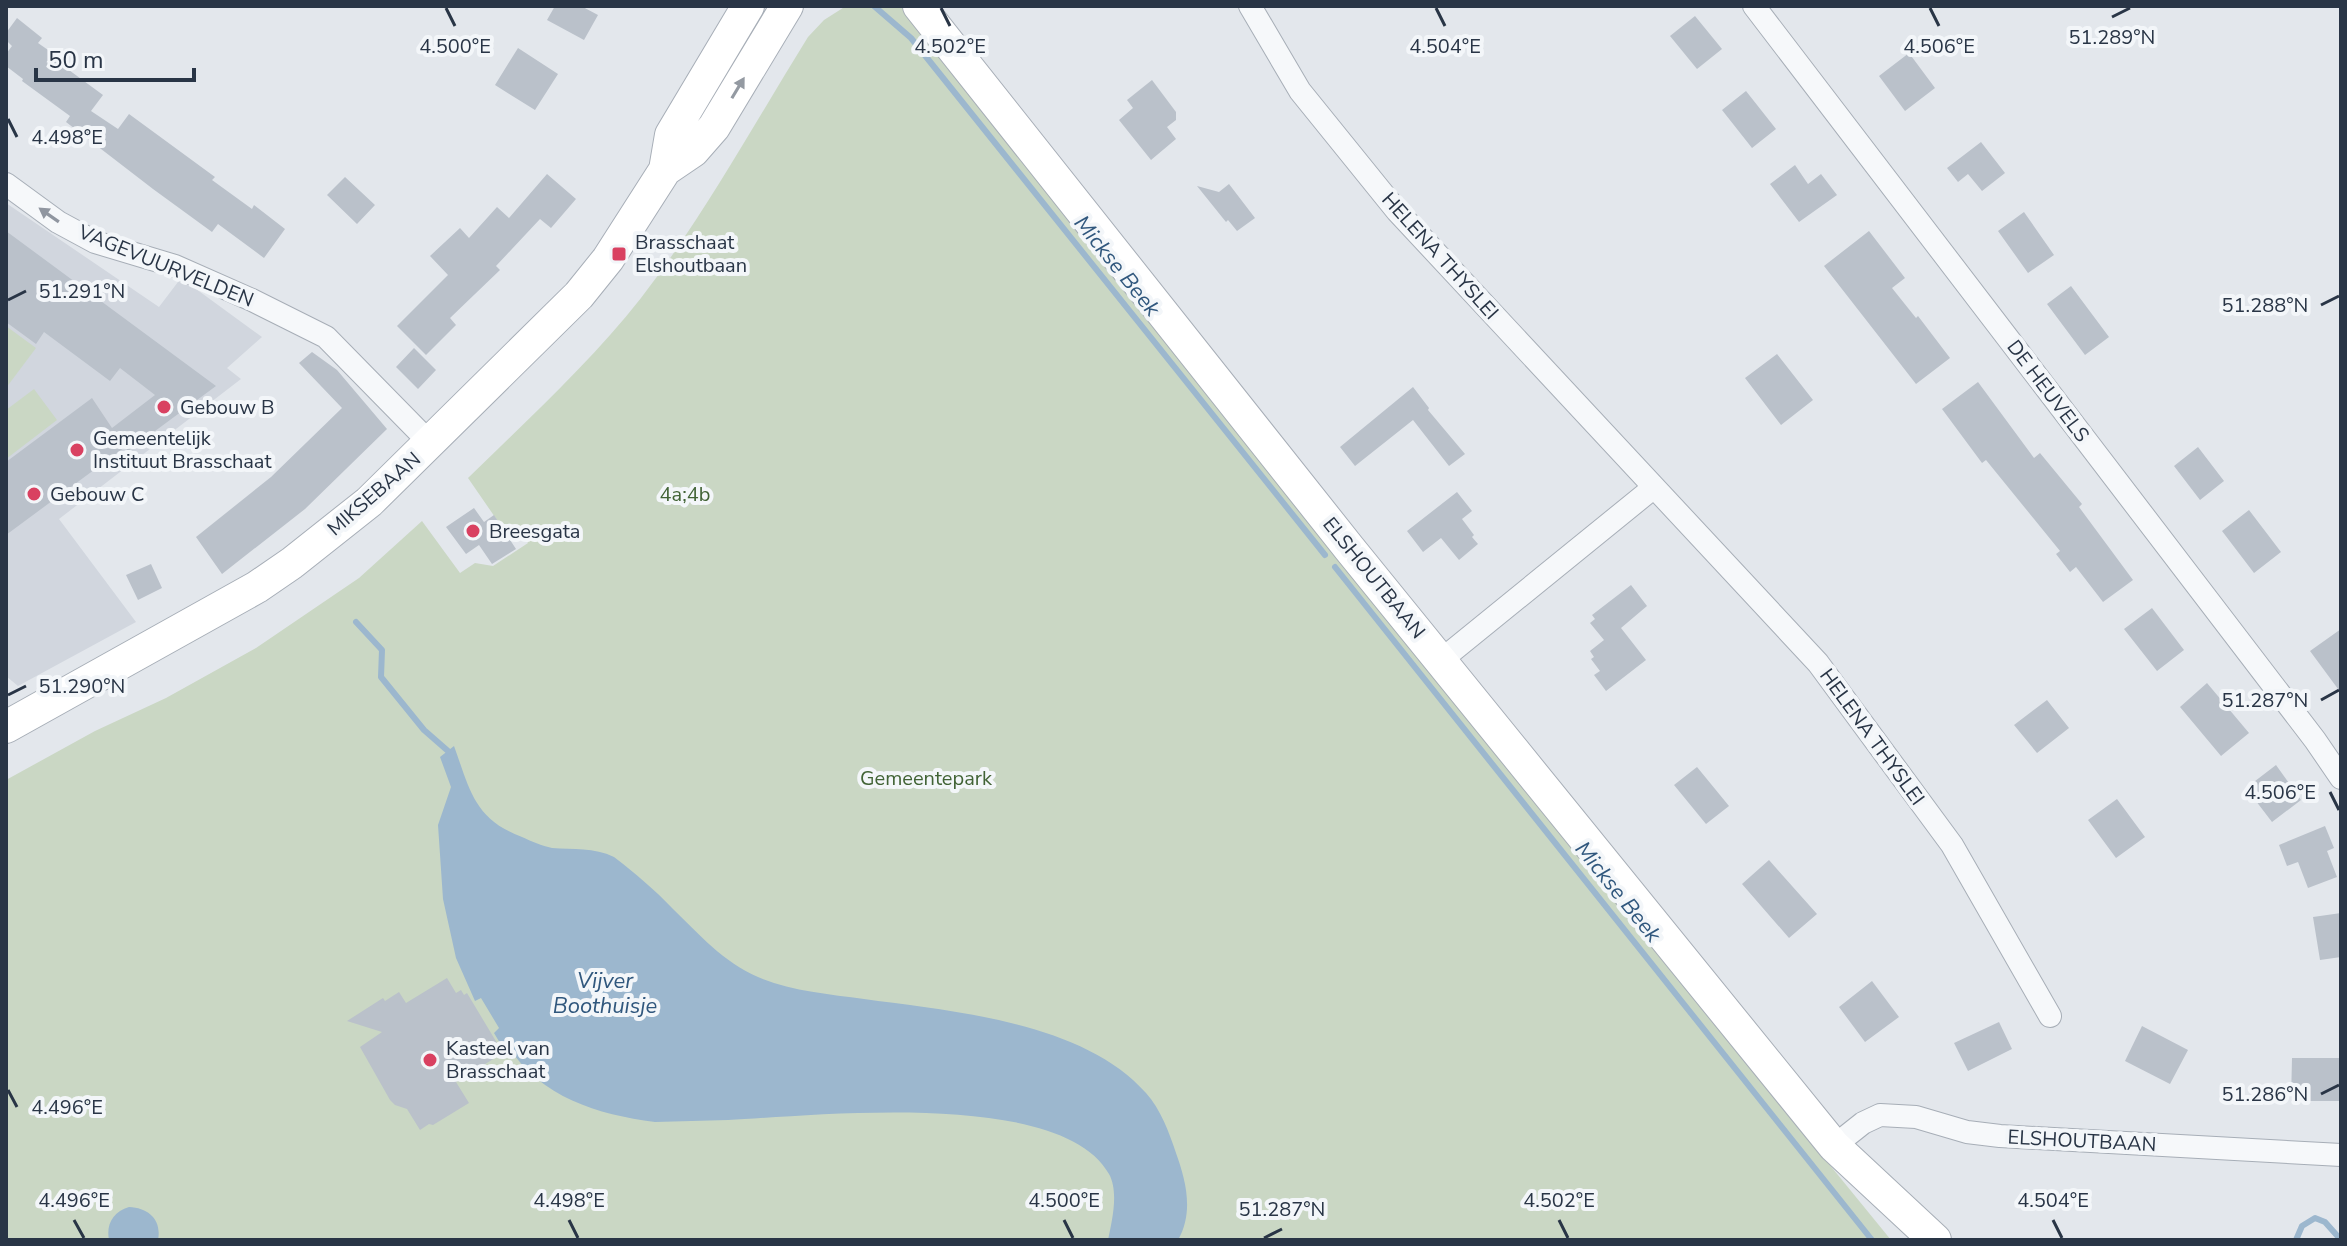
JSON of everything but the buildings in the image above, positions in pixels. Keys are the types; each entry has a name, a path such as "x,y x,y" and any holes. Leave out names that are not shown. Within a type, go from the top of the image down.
{"main road":[{"name":"MIKSEBAAN","path":"6,727 257,587 357,512 431,444 579,295 608,259 682,143 748,6"},
{"name":"ELSHOUTBAAN","path":"919,6 1440,661 1834,1146 1935,1240"},
{"name":"MIKSEBAAN","path":"682,143 729,103 784,9"},
{"name":"ELSHOUTBAAN","path":"1834,1146 1854,1181 1908,1240"}],"street":[{"name":"HELENA THYSLEI","path":"1250,6 1300,91 1397,211 1818,663 1952,845 2050,1016"},
{"name":"DE HEUVELS","path":"1754,6 2341,778"},
{"name":"VAGEVUURVELDEN","path":"6,184 58,222 95,242 175,266 326,337 431,444"},
{"path":"1440,661 1653,488"},
{"name":"ELSHOUTBAAN","path":"1834,1146 1863,1123 1880,1115 1900,1115 1967,1132 2000,1136 2341,1155"}],"shaded area":[{"name":"Gemeentelijk Instituut Brasschaat","path":"6,203 159,307 181,278 262,337 227,368 241,379 59,519 136,622 18,686 6,676"}],"green space":[{"name":"Gemeentepark","path":"846,6 904,6 1891,1240 6,1240 6,780 256,648 359,578 422,521 460,573 475,563 493,566 528,543 520,529 508,536 468,478 579,368 641,298 707,202 808,37 824,20"},
{"path":"6,326 36,348 6,388"},
{"path":"34,389 57,420 6,459 6,410"}],"water":[{"name":"Vijver Boothuisje","path":"454,746 476,801 493,821 544,846 591,850 614,857 652,888 702,938 745,971 783,986 976,1015 1015,1024 1088,1050 1120,1069 1151,1100 1164,1122 1183,1174 1187,1208 1178,1240 1108,1240 1114,1198 1109,1174 1082,1147 1041,1129 990,1118 933,1113 655,1122 591,1108 552,1090 519,1062 506,1043 500,1043 494,1033 499,1028 481,998 475,1001 456,958 443,899 438,825 451,787 440,757"},
{"path":"129,1207 152,1216 158,1227 158,1240 109,1240 112,1219"}],"waterway":[{"name":"Mickse Beek","path":"874,6 911,38 1325,555"},
{"name":"Mickse Beek","path":"1335,567 1872,1240"},
{"path":"356,622 382,650 381,677 424,730 448,751"},
{"path":"2296,1240 2302,1226 2315,1218 2325,1222 2341,1240"}],"place":[{"name":"Brasschaat Elshoutbaan","path":"619,254"},
{"name":"Gebouw B","path":"164,407"},
{"name":"Gemeentelijk Instituut Brasschaat","path":"77,450"},
{"name":"Gebouw C","path":"34,494"},
{"name":"Breesgata","path":"473,531"},
{"name":"Kasteel van Brasschaat","path":"430,1060"}],"park label":[{"name":"4a;4b","path":"685,494"}]}
